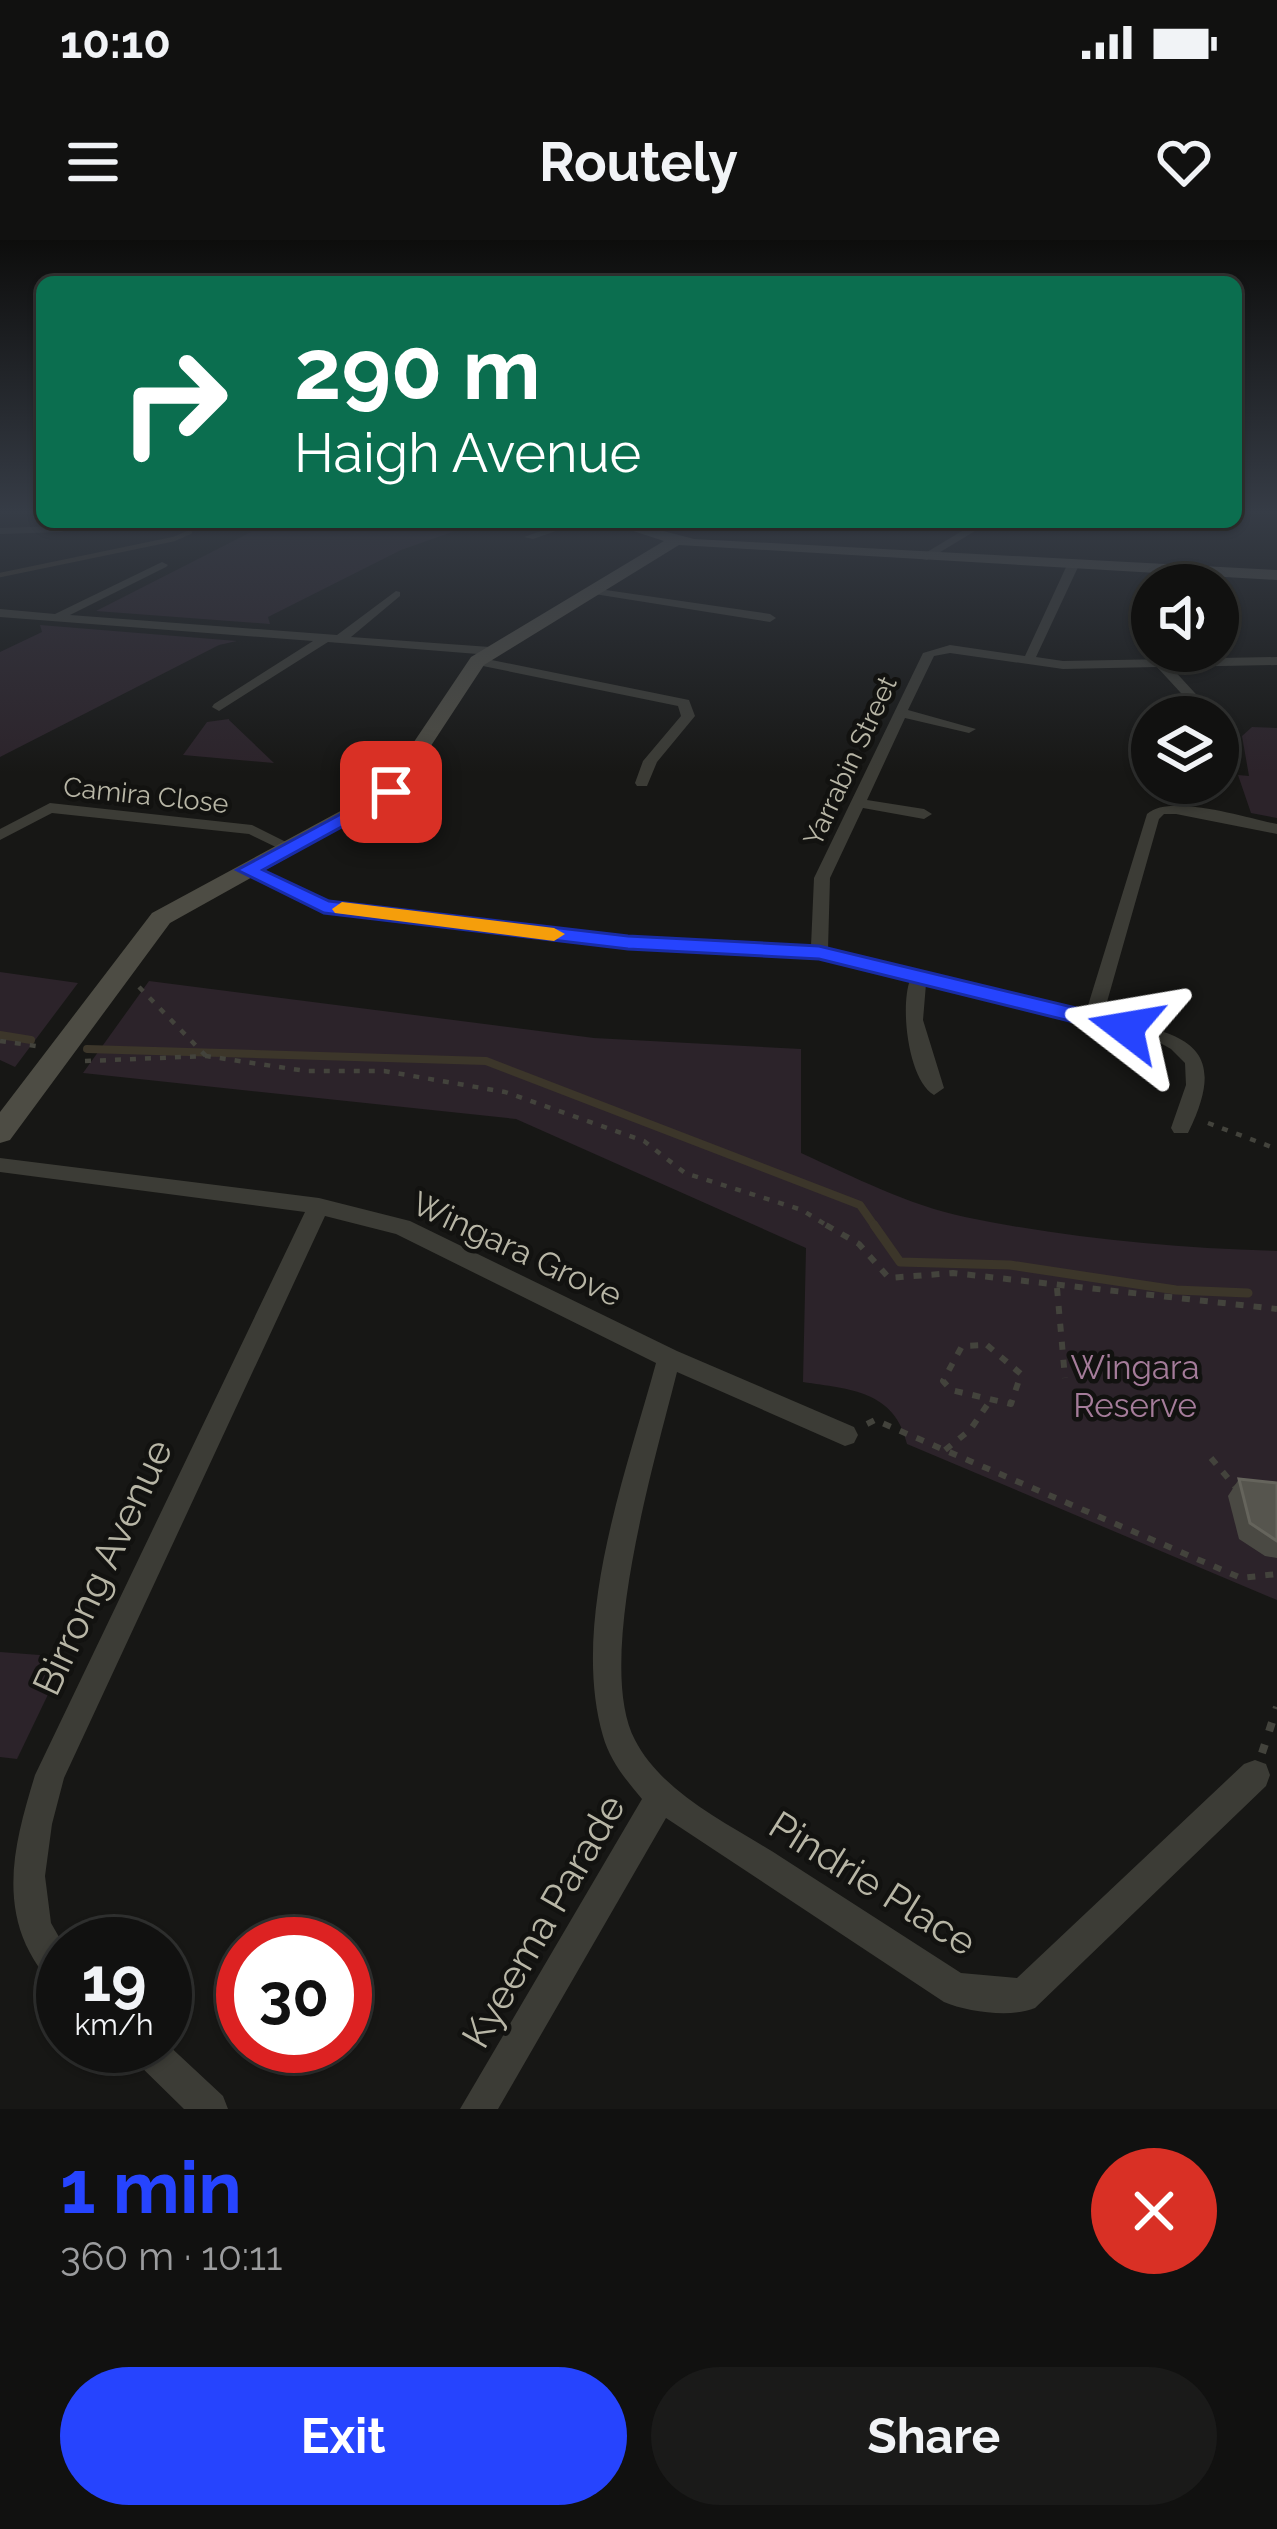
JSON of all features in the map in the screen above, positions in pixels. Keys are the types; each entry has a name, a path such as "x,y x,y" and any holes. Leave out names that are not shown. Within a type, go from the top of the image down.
{"street":[{"path":"57,617 96,598"},
{"path":"219,707 390,598"},
{"path":"0,1133 161,918 391,792 483,656 580,598"},
{"path":"640,598 770,618"},
{"path":"1029,661 1058,598"},
{"path":"0,613 483,656 684,703 688,716 650,761 642,783"},
{"name":"Yarrabin Street","path":"819,952 822,878 928,653 950,649 1029,661 1131,663"},
{"name":"Yarrabin Street","path":"1239,662 1277,661"},
{"path":"1168,672 1191,696"},
{"path":"902,713 969,729"},
{"path":"858,803 924,814"},
{"name":"Camira Close","path":"0,835 50,808 253,830 290,848"},
{"path":"1093,1019 1152,817 1160,810 1175,809 1277,829"},
{"path":"247,870 324,907 608,940 819,952 1161,1036 1192,1054 1198,1081 1184,1122"},
{"path":"919,979 914,991 916,1036 934,1088"},
{"name":"Wingara Grove","path":"0,1166 319,1206 402,1227 668,1358 845,1435"},
{"name":"Birrong Avenue","path":"36,1919 28,1900 30,1839 50,1775 319,1206"},
{"name":"Kyeema Parade","path":"478,2109 661,1797 620,1743 607,1690 620,1558 668,1358"},
{"name":"Pindrie Place","path":"661,1797 956,1990 1023,1996 1255,1775"},
{"path":"172,2073 210,2109"}],"path":[{"path":"137,985 206,1056"},
{"path":"0,1041 58,1056 206,1056 324,1072 384,1071 505,1092 644,1141 700,1180 802,1210 859,1244 889,1278 953,1273 1277,1309"},
{"path":"1184,1122 1277,1149"},
{"path":"1057,1288 1065,1378"},
{"path":"987,1345 1021,1374 1017,1399 1011,1404 990,1401 951,1390 943,1381 962,1346 987,1345"},
{"path":"945,1450 970,1430 990,1401"},
{"path":"845,1435 874,1420 1241,1578 1277,1574"},
{"path":"1211,1458 1238,1491 1258,1493"},
{"path":"1255,1775 1277,1707"}],"green space":[{"path":"121,598 305,598 268,617 270,624 96,611"},
{"path":"40,625 237,641 219,645 0,757 0,652 42,632"},
{"path":"229,719 274,763 183,755 207,722"},
{"path":"1252,727 1277,728 1277,818 1251,813 1239,778 1249,776 1242,736"},
{"path":"0,972 78,983 15,1067 0,1060"},
{"name":"Wingara Reserve","path":"149,981 594,1038 801,1049 801,1153 882,1189 944,1212 1042,1231 1277,1251 1277,1600 907,1444 892,1413 868,1396 803,1382 806,1248 516,1119 83,1073"},
{"path":"0,1652 66,1657 17,1759 0,1757"}],"building":[{"path":"1239,1479 1277,1483 1277,1541 1250,1523"}],"waterway":[{"path":"0,1035 31,1040"},
{"path":"87,1049 486,1061 860,1205 876,1228"},
{"path":"874,1225 900,1262 1010,1265 1176,1290 1248,1293"}],"slow traffic":[{"path":"342,909 554,934"}],"route":[{"path":"391,792 373,806 247,870 324,907 628,942 819,952 1126,1028"}]}
